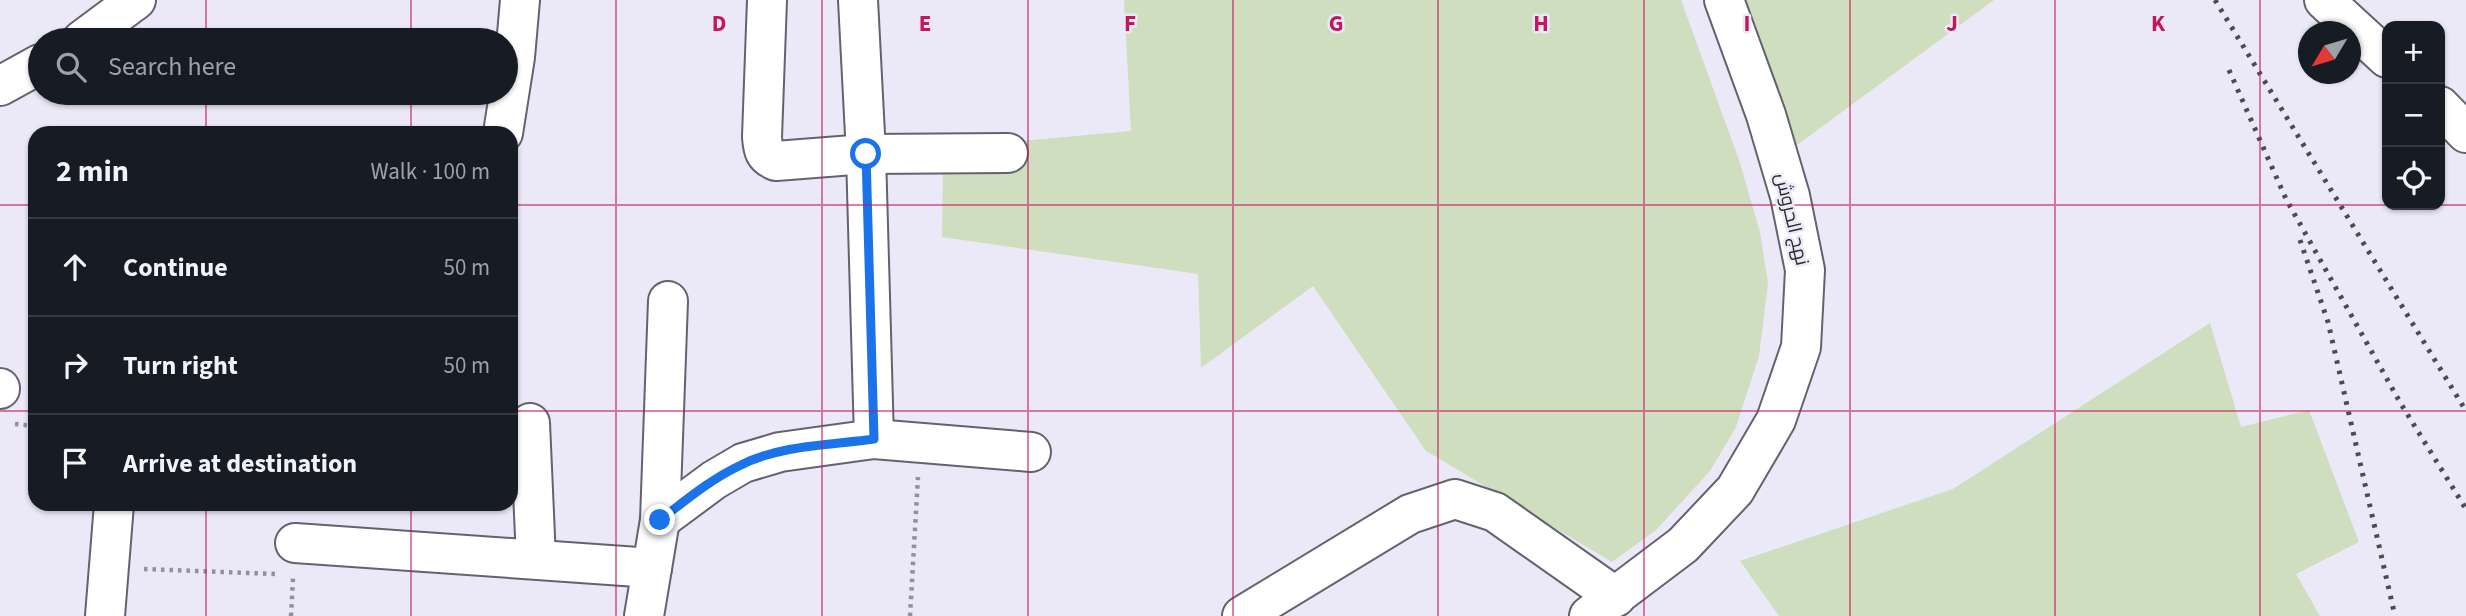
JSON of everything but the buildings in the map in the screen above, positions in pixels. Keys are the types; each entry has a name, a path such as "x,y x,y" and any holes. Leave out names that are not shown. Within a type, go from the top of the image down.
{"street":[{"path":"98,28 136,0"},
{"path":"518,28 520,0"},
{"path":"768,0 762,137 767,157 776,160 866,154 1008,153"},
{"path":"858,0 866,154 874,439"},
{"name":"نهج الحروش","path":"1603,606 1683,545 1735,490 1776,420 1801,347 1805,270 1790,196 1766,115 1724,0"},
{"path":"2324,0 2382,53"},
{"path":"0,86 28,71"},
{"path":"504,126 507,105"},
{"path":"2445,111 2466,134"},
{"path":"644,616 660,520 667,301"},
{"path":"530,423 536,559"},
{"path":"660,520 714,480 743,463 780,452 874,439 1031,452"},
{"path":"1242,616 1410,514 1455,499 1494,512 1603,606"},
{"path":"105,616 113,511"},
{"path":"287,559 536,559 652,568"}],"path":[{"path":"910,616 920,443"},
{"path":"109,568 287,559"}],"green space":[{"path":"1124,0 1681,0 1739,160 1760,232 1768,283 1759,356 1736,427 1710,471 1656,530 1612,562 1426,451 1313,286 1201,368 1198,274 942,237 943,148 1131,131"},
{"path":"1742,0 1994,0 1793,148"},
{"path":"2210,323 2241,427 2309,410 2359,542 2296,574 2320,616 1779,616 1740,561 1953,489"}],"railway":[{"path":"2215,0 2466,411"},
{"path":"2229,70 2286,199 2401,404 2466,509"},
{"path":"2300,240 2328,322 2395,616"}],"route":[{"path":"660,520 714,480 743,463 780,452 874,439 866,154"}]}
